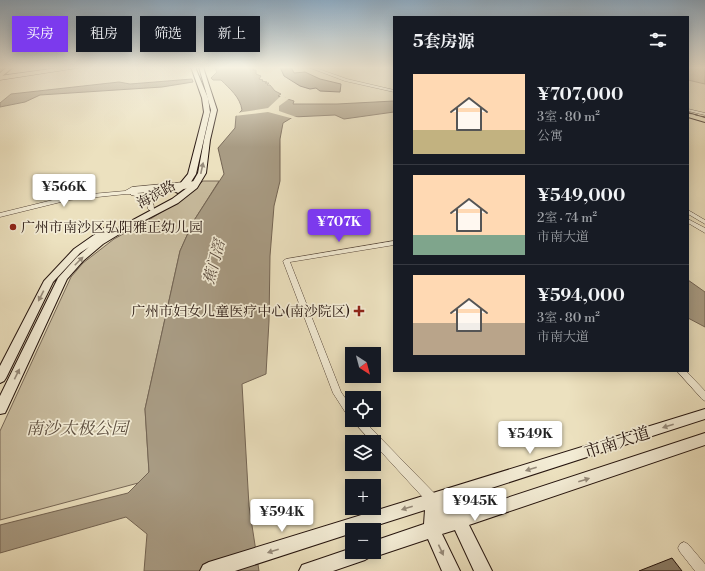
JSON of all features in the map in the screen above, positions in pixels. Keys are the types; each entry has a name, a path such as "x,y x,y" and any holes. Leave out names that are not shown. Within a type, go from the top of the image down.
{"main road":[{"path":"689,115 705,120"},
{"path":"689,120 705,125"}],"street":[{"name":"海滨路","path":"0,378 49,281 57,270 77,251 99,235 124,221 151,209 190,185 207,112 203,94"},
{"name":"海滨路","path":"0,409 63,278 71,268 90,250 111,235 175,201 202,173 207,140 214,110 209,94"},
{"path":"689,110 705,114"},
{"path":"129,192 132,189 190,185"},
{"path":"0,215 69,198 129,192 150,200 151,209"},
{"path":"689,213 705,222"},
{"path":"689,222 705,231"},
{"path":"345,405 337,393 286,261 393,243"},
{"path":"682,372 705,397"},
{"name":"市南大道","path":"209,571 705,414"},
{"path":"364,427 433,500 458,521 483,571"},
{"name":"市南大道","path":"381,547 705,439"},
{"path":"433,500 432,530 451,571"},
{"path":"684,548 703,571"},
{"path":"308,571 345,559"}],"green space":[{"name":"南沙太极公园","path":"203,181 219,181 193,222 180,251 145,409 149,472 142,482 0,520 0,431 71,277 83,263 114,239 184,198"}],"water":[{"path":"11,94 61,94 40,95 25,102 0,107 0,103"},
{"name":"蕉门滘","path":"234,94 280,94 278,96 294,101 293,104 337,104 393,101 393,112 344,119 335,115 293,117 283,123 280,139 280,181 274,206 270,256 269,321 266,374 242,384 249,506 259,571 144,571 147,534 126,517 0,553 0,525 128,493 149,472 145,409 180,251 193,222 224,174 218,148 235,128 236,116 242,110"},
{"path":"689,281 705,292 705,327 689,319"}],"pier":[{"path":"282,95 286,98 290,98 279,106 279,111 302,119 294,119 268,112 234,116 236,113 268,108"}],"building":[{"path":"672,558 682,571 639,571"}],"railway":[{"path":"689,113 705,117"}],"place":[{"name":"广州市南沙区弘阳雅正幼儿园","path":"13,227"},
{"name":"广州市妇女儿童医疗中心(南沙院区)","path":"359,311"}]}
